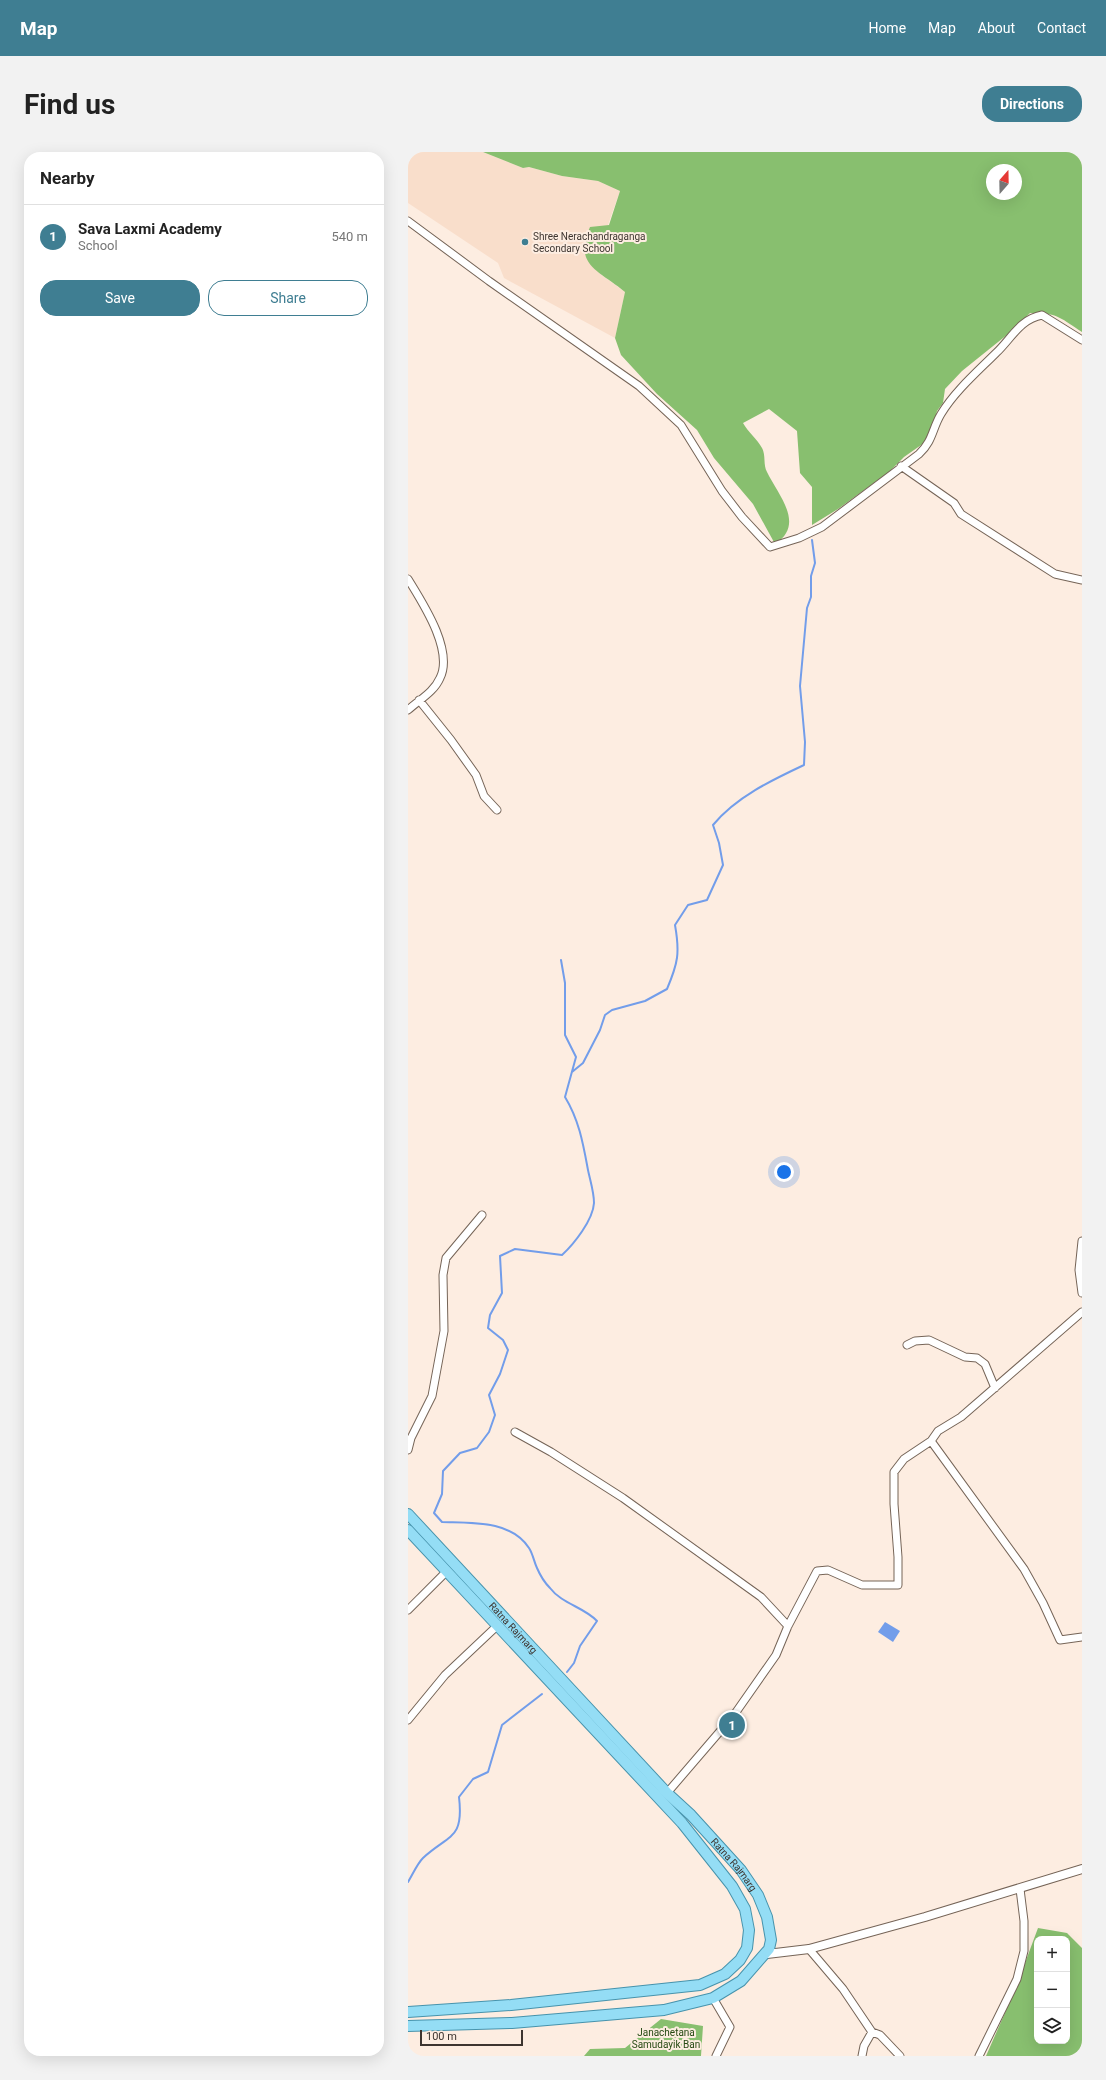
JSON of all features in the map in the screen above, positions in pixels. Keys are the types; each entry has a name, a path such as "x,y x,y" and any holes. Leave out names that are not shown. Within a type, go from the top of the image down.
{"main road":[{"name":"Ratna Rajmarg","path":"408,1514 667,1793 691,1815 741,1870 758,1896 770,1928 771,1940 767,1954"},
{"name":"Ratna Rajmarg","path":"408,1530 682,1823 732,1886 745,1909 749,1930 747,1948 740,1960 725,1974 700,1985 512,2006 408,2012"},
{"path":"682,1823 691,1815"},
{"path":"408,2026 512,2023 657,2010 713,1998 741,1982 767,1954"}],"street":[{"path":"408,221 639,386 681,425 722,491 742,517 770,547 799,538 822,527 927,447 940,415 977,370 997,353 1012,334 1034,317 1042,315 1082,340"},
{"path":"901,466 954,503 961,514 1055,574 1082,580"},
{"path":"408,579 434,626 442,651 441,677 431,691 408,710"},
{"path":"419,700 451,740 476,775 484,796 497,810"},
{"path":"408,1450 411,1438 432,1396 444,1331 443,1275 446,1258 482,1215"},
{"path":"1082,1241 1079,1270 1082,1294"},
{"path":"667,1793 734,1715 776,1654 788,1626 817,1571 828,1570 862,1585 898,1585 894,1472 904,1459 931,1441 938,1432 961,1417 1030,1355 1082,1312"},
{"path":"907,1345 915,1341 929,1340 959,1354 977,1358 985,1364 995,1388"},
{"path":"515,1432 623,1498 761,1597 788,1626"},
{"path":"931,1441 1024,1569 1043,1603 1060,1640 1082,1637"},
{"path":"408,1610 447,1571"},
{"path":"408,1720 445,1675 498,1626"},
{"path":"767,1954 809,1949 1020,1889 1082,1869"},
{"path":"979,2056 1017,1979 1024,1951 1024,1916 1020,1889"},
{"path":"809,1949 842,1989 872,2032 880,2035 900,2056"},
{"path":"713,1998 730,2027 716,2056"},
{"path":"862,2056 864,2046 872,2032"}],"shaded area":[{"name":"Shree Nerachandraganga Secondary School","path":"408,152 483,152 523,168 529,167 562,176 598,181 620,191 608,225 599,273 625,292 615,338 504,278 498,263 408,203"}],"green space":[{"path":"483,152 1082,152 1082,332 1058,317 1039,313 1030,313 1013,330 962,371 945,389 943,403 937,411 933,429 924,443 904,457 889,472 838,509 812,525 812,487 800,473 797,431 769,409 743,423 762,448 766,469 787,509 789,518 788,528 784,536 775,544 753,504 714,458 697,430 657,394 621,355 615,338 625,292 591,266 585,251 586,240 590,227 609,225 620,191 598,181 562,176 529,167 523,168"},
{"path":"1038,1928 1067,1933 1070,1936 1035,1936"},
{"path":"1070,1936 1082,1948 1082,2056 986,2056 1015,1990 1034,1939 1034,2044 1070,2044"},
{"name":"Janachetana Samudayik Ban","path":"661,2019 703,2026 701,2056 584,2056 590,2049 625,2048"}],"water":[{"path":"885,1622 900,1631 893,1642 878,1632"}],"waterway":[{"path":"572,1072 583,1063 600,1030 605,1015 612,1010 645,1001 667,989 674,972 678,951 675,925 688,905 707,900 723,865 719,843 713,825 732,806 755,790 804,765 805,742 800,686 807,608 811,597 811,576 815,563 812,540"},
{"path":"561,960 565,983 565,1035 576,1057 565,1097 574,1114 582,1141 593,1195 593,1210 587,1224 572,1245 562,1255 515,1249 500,1256 502,1293 490,1315 488,1328 503,1340 508,1350 500,1374 489,1395 495,1415 489,1432 477,1448 460,1453 443,1471 442,1494 434,1513 442,1522 478,1523 512,1532 529,1548 536,1566 546,1584 561,1598 586,1612 597,1621 580,1646 574,1663 567,1672"},
{"path":"408,1882 423,1858 453,1835 457,1829 460,1811 459,1797 473,1779 488,1772 502,1725 542,1694"}],"place":[{"name":"Shree Nerachandraganga Secondary School","path":"525,242"},
{"name":"Sava Laxmi Academy","path":"732,1725"}]}
